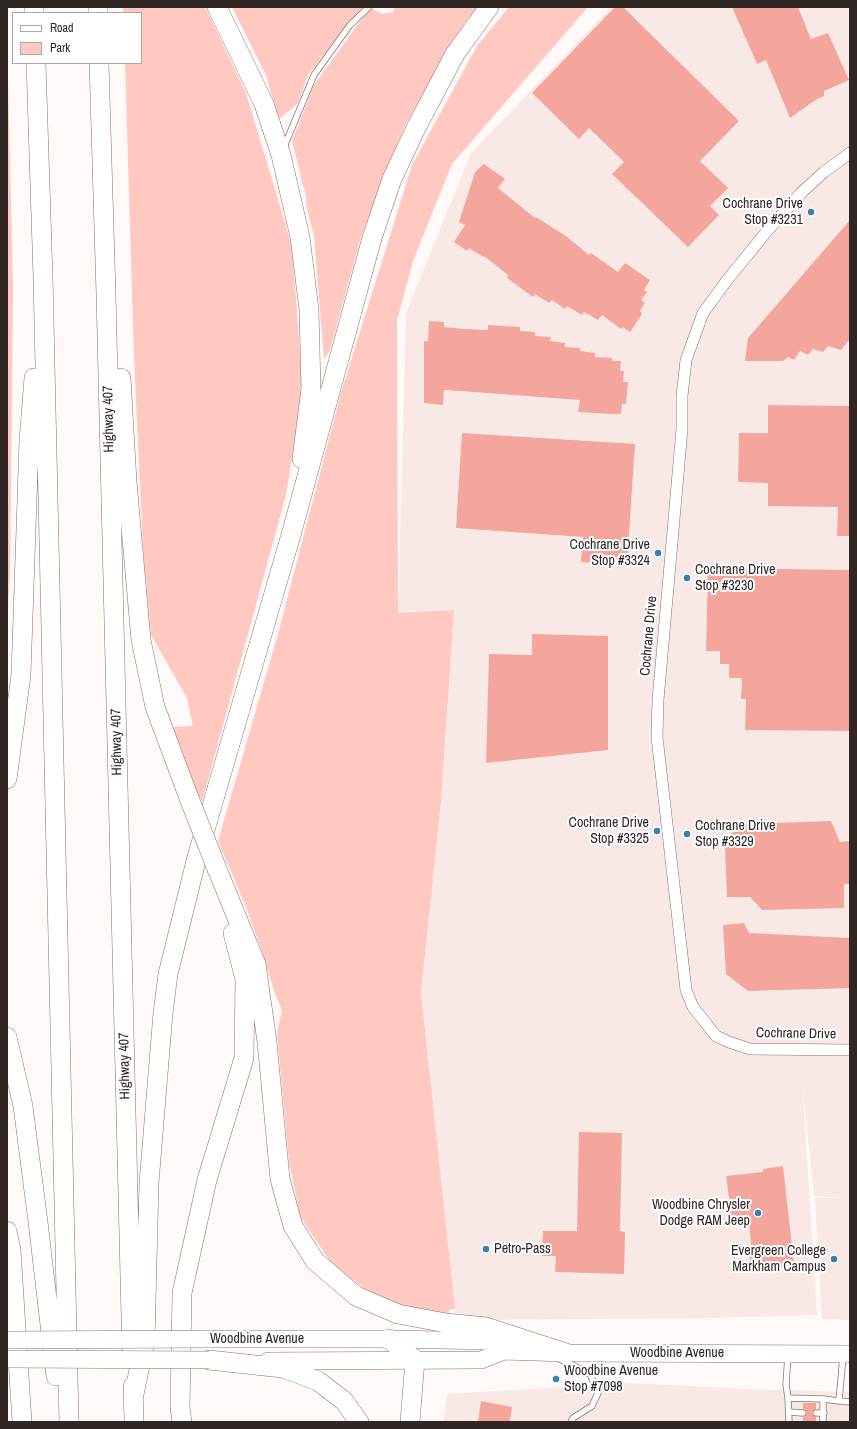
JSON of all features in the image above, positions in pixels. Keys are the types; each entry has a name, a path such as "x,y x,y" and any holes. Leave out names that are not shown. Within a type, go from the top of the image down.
{"highway":[{"path":"217,7 264,104 281,155 300,237 309,310 312,389 292,535"},
{"path":"133,1399 145,1341 149,1183 163,1013 168,974 197,857 292,535 372,238 392,179 416,128 455,54 489,7"},
{"path":"36,64 43,277 68,1422"},
{"name":"Highway 407","path":"99,64 134,1422"},
{"path":"7,779 21,675 29,441 43,277"},
{"path":"106,294 119,356 127,482 141,640 155,707 189,798 256,964 268,1042 280,1179 293,1226 315,1261 356,1296 398,1314 446,1323 486,1327 566,1353"},
{"path":"182,1422 180,1408 182,1293 207,1180 244,1058 245,979 217,869"},
{"path":"7,1037 23,1106 61,1422"},
{"path":"7,1231 11,1250 22,1422"},
{"path":"389,1339 415,1360 410,1422"},
{"path":"209,1360 283,1368 318,1381 344,1401 359,1422"}],"main road":[{"name":"Woodbine Avenue","path":"7,1340 389,1339 491,1341 504,1351"},
{"name":"Woodbine Avenue","path":"7,1359 481,1360 504,1351 566,1353 847,1354"}],"street":[{"name":"Cochrane Drive","path":"850,153 824,172 802,192 768,230 728,279 703,313 686,360 682,396 682,426 658,700 657,737 686,990 693,1007 716,1036 750,1049 850,1050"}],"lane":[{"path":"281,155 314,75 350,25 369,7"},
{"path":"545,1352 590,1374 598,1393 592,1406 573,1418 571,1422"},
{"path":"788,1353 786,1384 789,1422"},
{"path":"839,1400 847,1354"},
{"path":"788,1398 839,1400 850,1402"},
{"path":"823,1399 824,1422"},
{"path":"789,1412 803,1413"},
{"path":"816,1413 824,1413"}],"shaded area":[{"path":"611,7 850,7 850,1320 822,1319 815,1198 847,1198 814,1196 802,1080 817,1315 712,1318 456,1320 421,993 441,801 454,610 398,614 406,313 471,153"},
{"path":"630,1383 850,1392 850,1422 443,1422 447,1394"}],"green space":[{"path":"123,7 205,7 246,93 292,246 303,389 286,495 202,802 187,770 173,727 193,726 187,698 151,635 143,549 134,357 125,64 142,64 142,12 123,12"},
{"path":"232,7 364,7 345,28 308,75 298,103 282,117 278,118 266,75"},
{"path":"395,7 478,7 465,22 406,124 361,237 330,350 324,359 314,235 307,209 305,190 292,141 314,85 369,9 373,9 382,14 393,12"},
{"path":"509,7 588,7 452,164 413,261 397,321 398,613 454,610 441,801 421,993 455,1309 449,1310 449,1313 415,1309 379,1300 331,1263 300,1216 289,1162 277,1033 282,1010 274,991 261,948 246,907 218,841 278,634 341,393 412,165 477,46"},
{"path":"7,32 13,290 10,573 7,621"}],"building":[{"path":"615,7 623,7 739,121 700,161 728,188 710,206 719,215 688,247 612,174 624,162 589,128 579,139 532,93"},
{"path":"732,7 798,7 811,39 828,33 849,80 824,91 824,96 817,99 790,118 766,60 757,64"},
{"path":"484,164 505,179 498,188 535,218 536,217 566,236 589,255 591,253 618,272 625,263 650,280 644,290 647,292 641,300 645,303 640,311 642,314 630,332 623,327 621,329 602,315 598,320 584,312 582,315 567,306 565,309 552,300 549,303 535,294 533,297 507,278 508,275 484,256 483,257 469,248 467,251 454,242 465,225 459,222 475,172"},
{"path":"850,220 850,339 841,350 828,346 823,352 813,349 808,355 800,351 794,360 788,357 783,361 745,361 748,338"},
{"path":"429,321 444,322 444,327 464,329 488,330 488,325 520,327 520,331 535,332 535,336 551,337 550,341 565,343 565,347 580,348 580,351 595,353 595,357 612,358 612,361 621,361 620,371 624,371 623,382 628,382 626,404 622,404 621,414 578,412 580,400 447,390 444,390 443,405 424,403 424,341 428,341"},
{"path":"768,405 850,406 850,536 837,536 838,507 768,506 768,483 738,482 739,433 768,433"},
{"path":"462,433 635,444 627,565 581,562 583,537 456,528"},
{"path":"708,568 850,570 850,731 745,730 746,699 741,699 742,678 729,678 729,664 720,664 720,651 706,651"},
{"path":"532,634 608,636 608,750 486,763 489,654 532,655"},
{"path":"831,821 840,842 850,841 850,884 844,884 844,908 762,910 750,897 727,897 725,847 727,836 747,824"},
{"path":"744,923 749,933 850,938 850,988 748,991 726,974 723,925"},
{"path":"579,1132 622,1133 620,1231 625,1232 624,1274 555,1272 556,1256 542,1256 543,1231 577,1231"},
{"name":"Woodbine Chrysler Dodge RAM Jeep","path":"783,1166 794,1264 787,1265 787,1267 751,1271 749,1253 752,1252 749,1223 729,1225 727,1206 730,1205 726,1176 763,1172 763,1169"},
{"path":"481,1401 512,1407 510,1422 478,1422"},
{"path":"803,1403 816,1403 816,1409 812,1413 816,1417 816,1422 803,1422 803,1417 806,1416 807,1413 806,1410 803,1409"}],"place":[{"name":"Cochrane Drive Stop #3231","path":"811,212"},
{"name":"Cochrane Drive Stop #3324","path":"658,553"},
{"name":"Cochrane Drive Stop #3230","path":"687,578"},
{"name":"Cochrane Drive Stop #3325","path":"657,831"},
{"name":"Cochrane Drive Stop #3329","path":"687,834"},
{"name":"Woodbine Chrysler Dodge RAM Jeep","path":"758,1213"},
{"name":"Petro-Pass","path":"486,1249"},
{"name":"Evergreen College Markham Campus","path":"834,1259"},
{"name":"Woodbine Avenue Stop #7098","path":"556,1379"}]}
